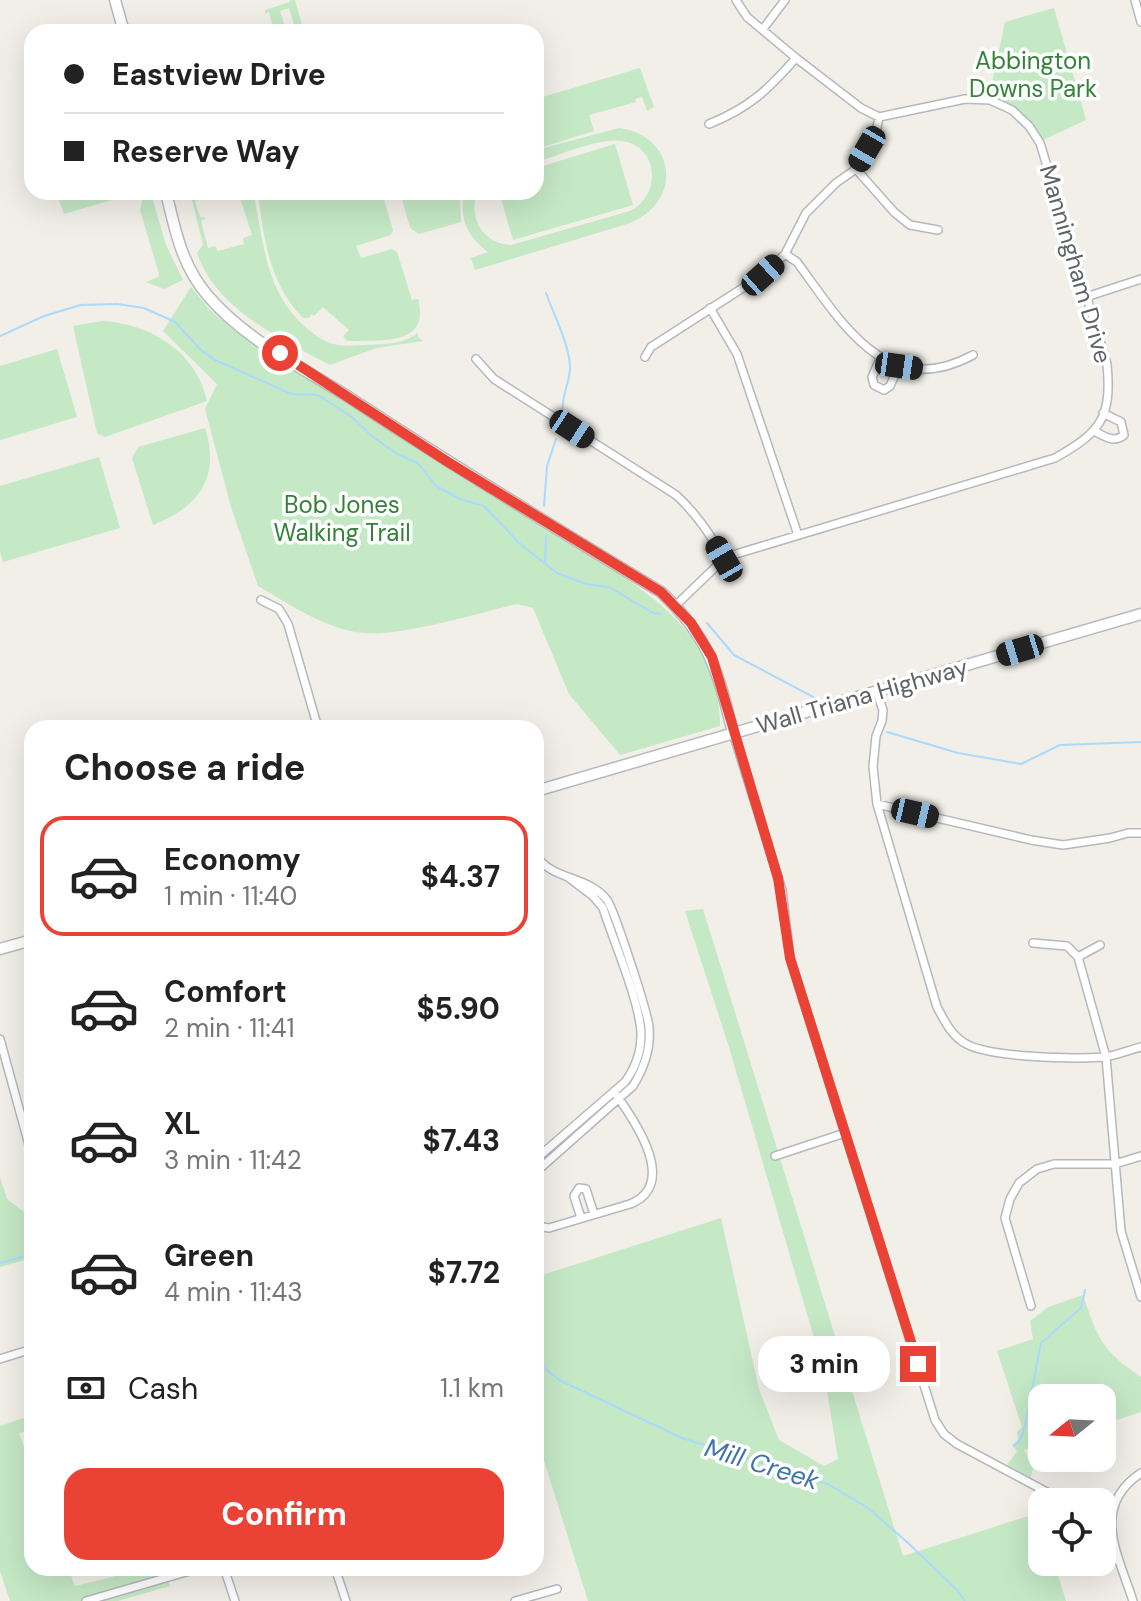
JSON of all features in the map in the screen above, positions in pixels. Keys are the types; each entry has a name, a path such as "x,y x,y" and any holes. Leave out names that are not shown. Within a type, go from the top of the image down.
{"street":[{"path":"115,0 122,24"},
{"path":"645,357 651,347 763,275 785,254 806,213 818,199 856,169 876,132 879,117 861,108 796,58 747,17 736,0"},
{"path":"763,29 785,0"},
{"path":"1135,0 1141,22"},
{"path":"709,124 745,108 774,83 796,58"},
{"name":"Manningham Drive","path":"879,117 965,99 990,100 1012,110 1029,126 1040,143 1107,364 1109,390 1096,432"},
{"path":"856,169 894,212 910,225 938,230"},
{"path":"168,200 184,258 219,308 270,347 448,462 661,592 691,623 712,657 782,890 790,958 939,1427 957,1444 1039,1488"},
{"path":"785,254 797,262 853,337 880,359 930,371 952,366 973,355"},
{"path":"1086,297 1141,279"},
{"path":"710,308 737,354 798,535"},
{"path":"476,359 494,379 676,495 692,510 724,559"},
{"path":"880,359 872,377 874,385 884,390 890,386 899,366"},
{"path":"675,606 724,559 1055,458 1096,432 1119,439 1124,435 1121,422 1103,413"},
{"path":"261,600 279,609 288,624 316,720"},
{"name":"Wall Triana Highway","path":"544,789 1141,614"},
{"path":"876,690 883,710 876,736 873,767 877,804 937,1007 949,1029 963,1042 979,1050 1057,1057 1106,1057 1141,1047"},
{"path":"877,804 1063,845 1141,833"},
{"path":"544,864 592,886 607,900 649,1025 649,1049 643,1071 633,1086 616,1095 544,1153"},
{"path":"0,949 24,942"},
{"path":"1033,943 1067,946 1078,957 1106,1057 1121,1231 1141,1297"},
{"path":"1078,957 1100,945"},
{"path":"0,1039 24,1127"},
{"path":"544,1164 616,1095"},
{"path":"544,1227 643,1199 649,1192 654,1178 640,1132 616,1095"},
{"path":"775,1156 845,1133"},
{"path":"1031,1306 1005,1218 1019,1183 1037,1169 1054,1164 1115,1164 1141,1156"},
{"path":"581,1218 574,1196 579,1188 586,1189 594,1214"},
{"path":"1131,1269 1141,1265"},
{"path":"0,1359 24,1352"},
{"path":"1116,1498 1128,1482 1141,1473"},
{"path":"1116,1545 1133,1601"},
{"path":"86,1601 172,1576"},
{"path":"227,1576 235,1601"},
{"path":"338,1576 346,1601"},
{"path":"515,1601 557,1589"},
{"path":"123,1590 126,1601"}],"green space":[{"path":"295,0 302,24 294,24 289,8 280,11 284,24 272,24 269,12 265,14 265,10"},
{"name":"Abbington Downs Park","path":"1054,8 1086,120 1043,140 1020,113 989,96 1005,22"},
{"path":"640,68 654,107 647,111 642,97 635,99 636,102 589,115 594,131 544,147 544,97"},
{"path":"619,128 639,134 653,144 662,157 666,172 665,187 658,202 627,224 475,270 471,258 488,252 466,226 463,200 475,200 476,220 486,234 493,240 511,245 630,211 647,194 652,172 643,152 634,145 622,141 602,142 544,159 544,148"},
{"path":"615,144 633,205 513,240 501,200 544,200 544,166"},
{"path":"59,200 112,200 64,214"},
{"path":"142,200 153,200 166,245 183,280 164,289 146,282 159,274 140,210"},
{"path":"192,200 197,200 200,217 206,218 201,221 208,248 215,246 218,251 244,244 243,238 252,235 241,200 254,200 267,262 280,295 289,310 316,336 345,346 392,343 418,333 423,341 376,348 330,365 253,321 219,291 197,253 203,245"},
{"path":"259,200 384,200 393,230 391,235 356,246 361,258 392,249 397,252 412,300 418,299 420,315 417,326 400,338 347,341 343,336 349,330 323,307 314,316 311,314 309,318 303,318 283,291 270,260"},
{"path":"402,200 460,200 461,222 419,234 410,228"},
{"name":"Bob Jones Walking Trail","path":"191,287 210,310 235,331 594,557 652,598 682,626 704,660 718,700 720,726 620,755 569,694 533,608 517,604 420,628 365,633 323,622 258,586 231,507 205,409 217,384 163,331"},
{"path":"102,321 138,328 169,343 193,368 207,401 105,437 97,433 73,326"},
{"path":"57,349 77,417 0,440 0,366"},
{"path":"205,428 210,461 202,488 182,510 153,525 132,458 138,447"},
{"path":"99,457 120,528 3,562 0,551 0,486"},
{"path":"703,909 903,1556 1028,1516 1028,1576 1058,1576 1066,1601 588,1601 544,1461 544,1274 721,1218 759,1389 779,1440 824,1466 838,1459 824,1372 729,1047 685,911"},
{"path":"0,1177 7,1199 24,1212 24,1260 0,1267"},
{"path":"1083,1295 1103,1343 1141,1377 1141,1412 1116,1420 1116,1384 1028,1384 1028,1448 1024,1450 1028,1458 1028,1472 1032,1472 1031,1478 1007,1465 1017,1451 1012,1445 1019,1441 1017,1432 1022,1427 997,1351 1033,1339 1030,1321 1048,1307"},
{"path":"24,1418 24,1431 19,1433 24,1447 24,1576 71,1576 75,1586 116,1576 167,1576 170,1586 118,1601 10,1601 0,1571 0,1426"}],"waterway":[{"path":"546,293 569,356 570,371 563,408"},
{"path":"0,336 44,316 81,305 117,304 144,308 175,322 215,360 292,394 318,395 352,417 397,454 418,463 436,486 460,499 484,506 519,543 557,573 586,584 609,587 653,613 661,614"},
{"path":"544,506 547,466 556,439"},
{"path":"545,563 546,536"},
{"path":"707,623 734,655 819,700"},
{"path":"887,732 958,753 1021,764 1060,745 1141,742"},
{"name":"Mill Creek","path":"0,1263 24,1256"},
{"path":"1014,1446 1025,1426 1041,1343 1081,1308 1085,1290"},
{"name":"Mill Creek","path":"544,1368 559,1380 682,1438 828,1484 868,1508 907,1542 965,1601"}],"route":[{"path":"280,353 448,462 661,592 691,623 712,657 723,690 733,733 782,890 790,958 918,1364"}]}
